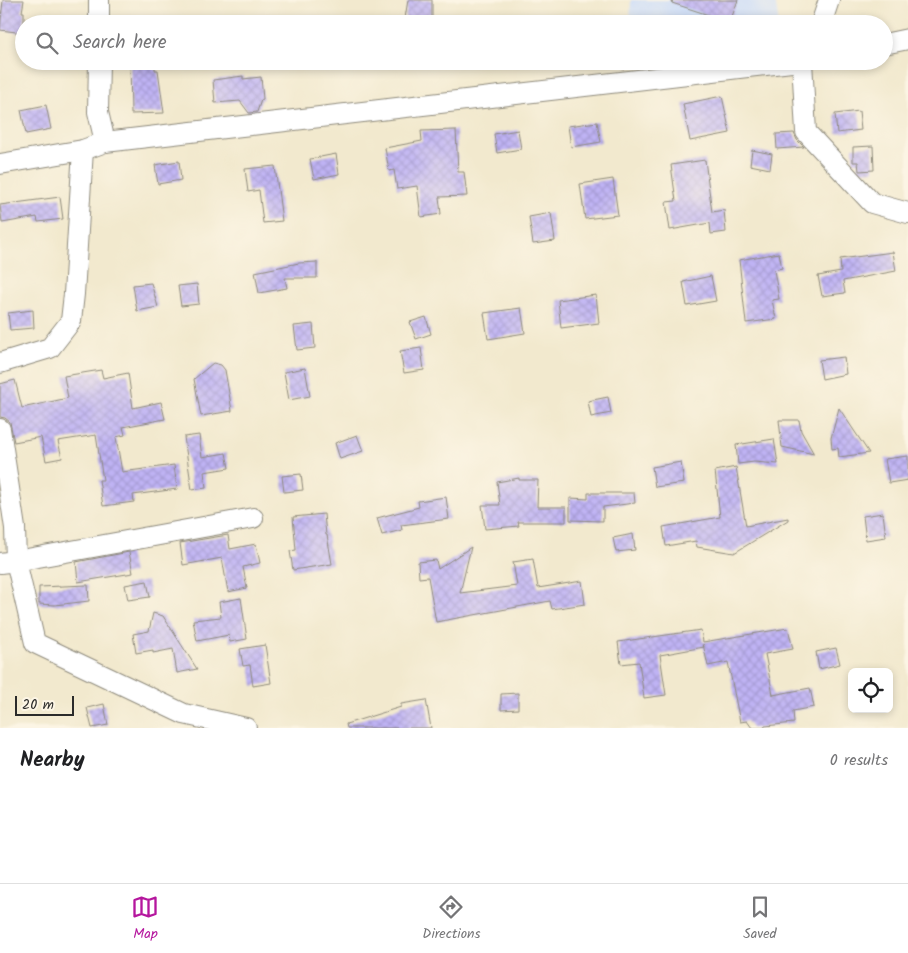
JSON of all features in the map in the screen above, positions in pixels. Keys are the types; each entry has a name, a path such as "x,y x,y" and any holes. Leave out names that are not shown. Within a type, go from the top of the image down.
{"street":[{"path":"99,0 99,15"},
{"path":"824,15 829,0"},
{"path":"893,42 908,39"},
{"path":"98,70 98,112 105,142"},
{"path":"0,164 83,150 105,142 724,70"},
{"path":"802,70 806,132 872,203 908,213"},
{"path":"0,363 50,348 71,321 83,150"},
{"path":"0,429 15,528 8,562 35,643 184,714 246,728"},
{"path":"8,562 253,518"}],"shaded area":[{"path":"631,0 775,0 778,15 630,15"}],"building":[{"path":"3,0 24,0 22,12 24,12 24,15 15,15 15,32 0,30"},
{"path":"408,0 432,0 432,15 406,15"},
{"path":"673,0 738,0 733,15 709,15 672,3"},
{"path":"130,70 158,70 164,113 131,114"},
{"path":"243,76 243,79 261,77 263,99 257,112 249,113 240,101 215,103 213,80"},
{"path":"722,96 730,133 690,141 683,104"},
{"path":"46,105 51,129 26,134 21,110"},
{"path":"859,111 861,130 837,133 835,114"},
{"path":"597,122 601,142 571,147 568,126"},
{"path":"456,130 458,172 464,172 467,196 439,197 441,214 421,217 417,186 397,189 394,170 389,171 385,148 422,141 421,131"},
{"path":"518,130 521,149 497,153 494,134"},
{"path":"794,133 797,140 804,147 777,149 776,134"},
{"path":"873,146 874,170 859,171 858,162 853,162 853,147"},
{"path":"752,150 772,154 770,169 750,165"},
{"path":"336,154 339,174 314,179 310,159"},
{"path":"705,160 712,212 724,210 726,232 711,234 710,223 670,230 666,202 676,201 671,165"},
{"path":"179,161 181,180 158,184 155,165"},
{"path":"275,166 282,221 263,223 259,190 248,192 245,169"},
{"path":"613,179 618,215 585,219 580,184"},
{"path":"60,197 63,219 38,222 37,217 2,223 0,205"},
{"path":"551,213 555,241 533,244 529,217"},
{"path":"893,252 896,271 843,281 845,293 822,296 818,276 841,272 840,259"},
{"path":"779,253 782,268 774,270 779,299 772,300 776,319 746,323 739,260"},
{"path":"317,262 317,278 285,278 287,288 259,293 255,272 299,263"},
{"path":"711,276 716,301 687,306 683,282"},
{"path":"151,283 158,307 137,311 133,285"},
{"path":"197,284 199,304 181,306 178,286"},
{"path":"596,295 599,323 561,328 558,300"},
{"path":"521,308 525,333 488,339 484,313"},
{"path":"33,310 34,328 10,330 8,313"},
{"path":"426,317 431,334 416,339 410,322"},
{"path":"313,324 315,348 297,350 294,326"},
{"path":"421,348 424,370 404,373 400,351"},
{"path":"844,357 846,374 822,379 819,360"},
{"path":"213,363 221,365 225,370 232,411 201,416 194,379"},
{"path":"305,368 310,396 289,400 284,372"},
{"path":"101,370 103,378 128,373 133,408 161,402 165,419 123,427 125,435 116,437 122,472 174,465 177,489 133,495 134,502 103,506 99,480 103,480 96,435 58,441 62,458 46,461 41,437 14,442 10,422 0,417 0,384 15,380 22,408 68,398 64,376"},
{"path":"608,397 611,413 591,417 588,401"},
{"path":"839,408 869,453 839,457 838,448 832,449 831,438"},
{"path":"779,420 799,420 801,431 814,454 782,447"},
{"path":"199,435 202,457 226,453 229,468 204,472 206,488 192,490 184,437"},
{"path":"357,435 363,451 340,459 335,443"},
{"path":"774,439 778,464 754,462 738,464 736,445"},
{"path":"908,456 908,480 889,483 885,459"},
{"path":"681,462 684,483 655,487 652,467"},
{"path":"736,467 746,526 788,518 788,520 734,553 697,547 696,541 666,546 663,527 720,517 715,471"},
{"path":"301,474 303,490 284,492 282,476"},
{"path":"519,478 519,480 538,480 537,507 566,507 566,522 518,522 519,526 485,529 482,505 500,505 497,482"},
{"path":"588,493 634,493 635,503 603,507 603,521 570,520 570,498 588,499"},
{"path":"446,497 449,519 401,525 402,530 382,535 377,518 419,507 418,501"},
{"path":"883,513 886,537 866,540 863,516"},
{"path":"324,514 332,564 293,570 290,551 296,550 293,517"},
{"path":"633,534 635,550 616,552 613,538"},
{"path":"228,535 230,549 256,544 260,563 243,567 247,588 228,592 222,558 183,565 180,543"},
{"path":"471,547 460,593 517,586 513,562 533,559 538,588 582,581 585,604 552,609 550,601 436,622 428,577 419,578 418,562 436,560 438,569"},
{"path":"129,552 133,573 78,582 76,562"},
{"path":"147,581 150,597 128,600 125,585"},
{"path":"88,585 89,601 55,605 39,604 39,587"},
{"path":"241,598 247,639 230,642 229,635 197,641 193,620 221,617 219,602"},
{"path":"153,613 163,616 197,669 177,673 173,649 153,653 153,650 136,653 133,634 149,631"},
{"path":"788,628 793,649 765,654 773,695 810,688 814,707 793,711 794,723 752,728 747,721 740,722 728,662 708,666 704,647 660,655 666,695 644,698 639,662 621,664 618,642 701,630 703,642"},
{"path":"265,645 271,683 253,686 250,665 243,666 240,649"},
{"path":"836,648 840,664 819,669 816,652"},
{"path":"518,693 518,709 501,710 501,694"},
{"path":"426,700 431,728 347,728 346,724 401,707 401,704"},
{"path":"104,704 108,725 92,728 87,708"}]}
